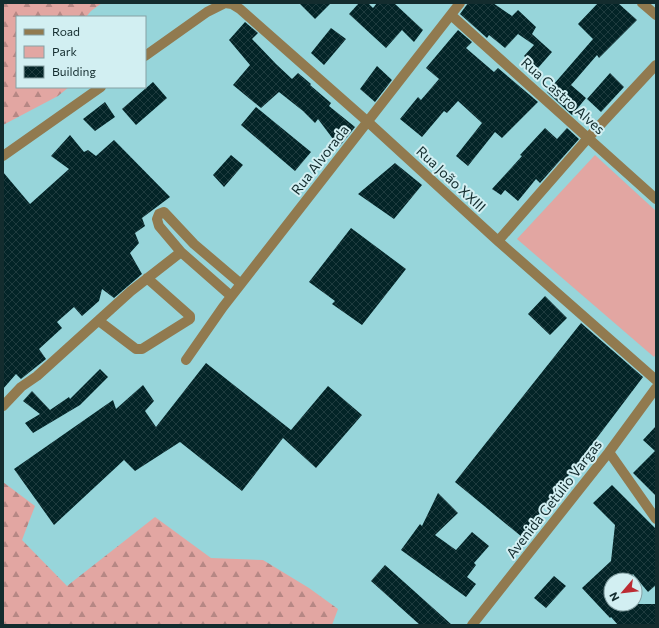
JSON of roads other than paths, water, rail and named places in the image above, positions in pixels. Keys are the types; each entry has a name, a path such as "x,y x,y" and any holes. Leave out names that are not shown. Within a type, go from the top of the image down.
{"street":[{"path":"146,55 207,12 225,3"},
{"name":"Rua João XXIII","path":"225,3 232,4 240,9 368,122 498,241 656,380"},
{"name":"Rua Alvorada","path":"186,360 231,296 460,3"},
{"path":"642,3 656,15"},
{"name":"Rua Castro Alves","path":"451,15 656,199"},
{"path":"498,241 588,138 656,65"},
{"path":"3,156 100,88"},
{"path":"231,296 181,252 159,226 157,219 161,212 164,212 194,244 241,284"},
{"path":"3,406 21,387 38,376 147,278 181,252"},
{"path":"99,321 136,349 142,349 190,319 190,316 147,278"},
{"name":"Avenida Getúlio Vargas","path":"472,625 609,452 656,388"},
{"path":"609,452 656,519"}]}
